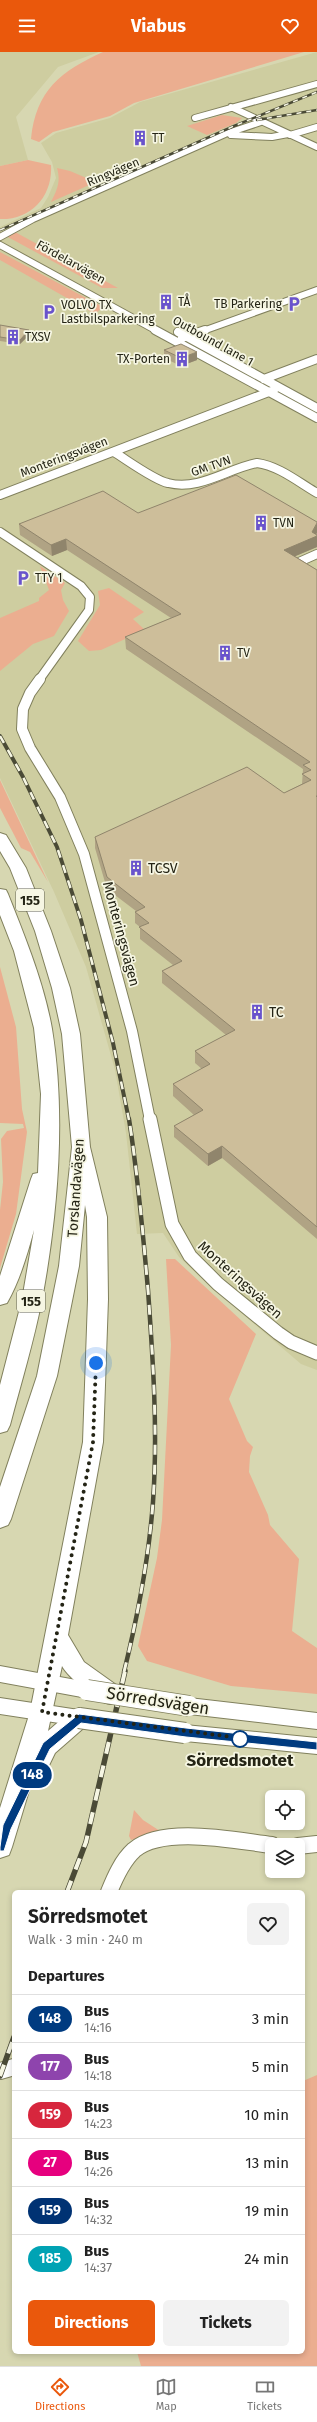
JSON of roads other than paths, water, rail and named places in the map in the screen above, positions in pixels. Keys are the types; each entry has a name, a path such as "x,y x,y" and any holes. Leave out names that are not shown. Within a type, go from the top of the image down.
{"main road":[{"name":"Torslandavägen","path":"0,838 18,868 43,931 61,988 72,1046 81,1147 69,1266 47,1376 0,1519"},
{"name":"Torslandavägen","path":"0,894 22,951 43,1028 50,1094 46,1216 32,1300 0,1425"},
{"path":"3,1838 42,1712 93,1442 98,1300 97,1217 81,1147"},
{"path":"0,1298 12,1271 24,1235 48,1151"},
{"path":"56,1635 76,1669 112,1694"},
{"path":"3,1838 47,1746 79,1718"}],"street":[{"path":"195,118 317,84"},
{"path":"231,107 317,147"},
{"name":"Ringvägen","path":"0,237 15,228 220,137 261,122"},
{"name":"Ringvägen","path":"220,137 249,134 272,137 317,127"},
{"name":"Fördelarvägen","path":"0,237 127,305 141,320"},
{"name":"Fördelarvägen","path":"0,244 141,320 156,330 179,339"},
{"path":"179,339 317,290"},
{"name":"Fördelarvägen","path":"101,299 102,304 115,311 116,314 112,316"},
{"path":"141,320 264,379 272,391 317,408"},
{"name":"Fördelarvägen","path":"130,326 141,320"},
{"name":"Outbound lane 1","path":"141,320 179,339"},
{"path":"172,329 179,339 317,418"},
{"path":"264,379 317,360"},
{"name":"Monteringsvägen","path":"0,495 272,391"},
{"name":"GM TVN","path":"114,452 166,483 175,486 195,485 249,465 265,463 317,493"},
{"name":"Monteringsvägen","path":"0,532 81,586 90,597 89,610 30,693 23,709 22,729 30,748 60,797 84,854 132,1031 176,1237 189,1256 278,1333 291,1342 317,1353"},
{"path":"311,569 299,562 317,554"},
{"name":"Sörredsvägen","path":"0,1674 189,1706 317,1721"},
{"name":"Sörredsvägen","path":"0,1706 186,1733 317,1746"},
{"path":"110,1890 118,1872 129,1855 142,1844 158,1839 177,1837 265,1844"},
{"path":"305,1845 317,1844"},
{"path":"0,2071 12,2068"}],"railway":[{"path":"0,230 234,126 317,92"},
{"path":"257,120 317,110"},
{"path":"0,736 23,777 57,847 81,920 113,1043 129,1120"},
{"path":"124,1672 138,1609 149,1544 153,1502 155,1449 153,1369 148,1290 138,1183 129,1119"},
{"path":"68,1890 86,1842 125,1671"},
{"path":"0,2076 12,2043"}],"place":[{"name":"TT","path":"140,138"},
{"name":"TÅ","path":"166,302"},
{"name":"TB Parkering","path":"294,304"},
{"name":"VOLVO TX Lastbilsparkering","path":"49,312"},
{"name":"TXSV","path":"13,337"},
{"name":"TX-Porten","path":"182,359"},
{"name":"TVN","path":"261,523"},
{"name":"TTY 1","path":"23,578"},
{"name":"TV","path":"225,653"},
{"name":"TCSV","path":"136,868"},
{"name":"TC","path":"257,1012"},
{"name":"Sörredsmotet","path":"240,1739"}]}
